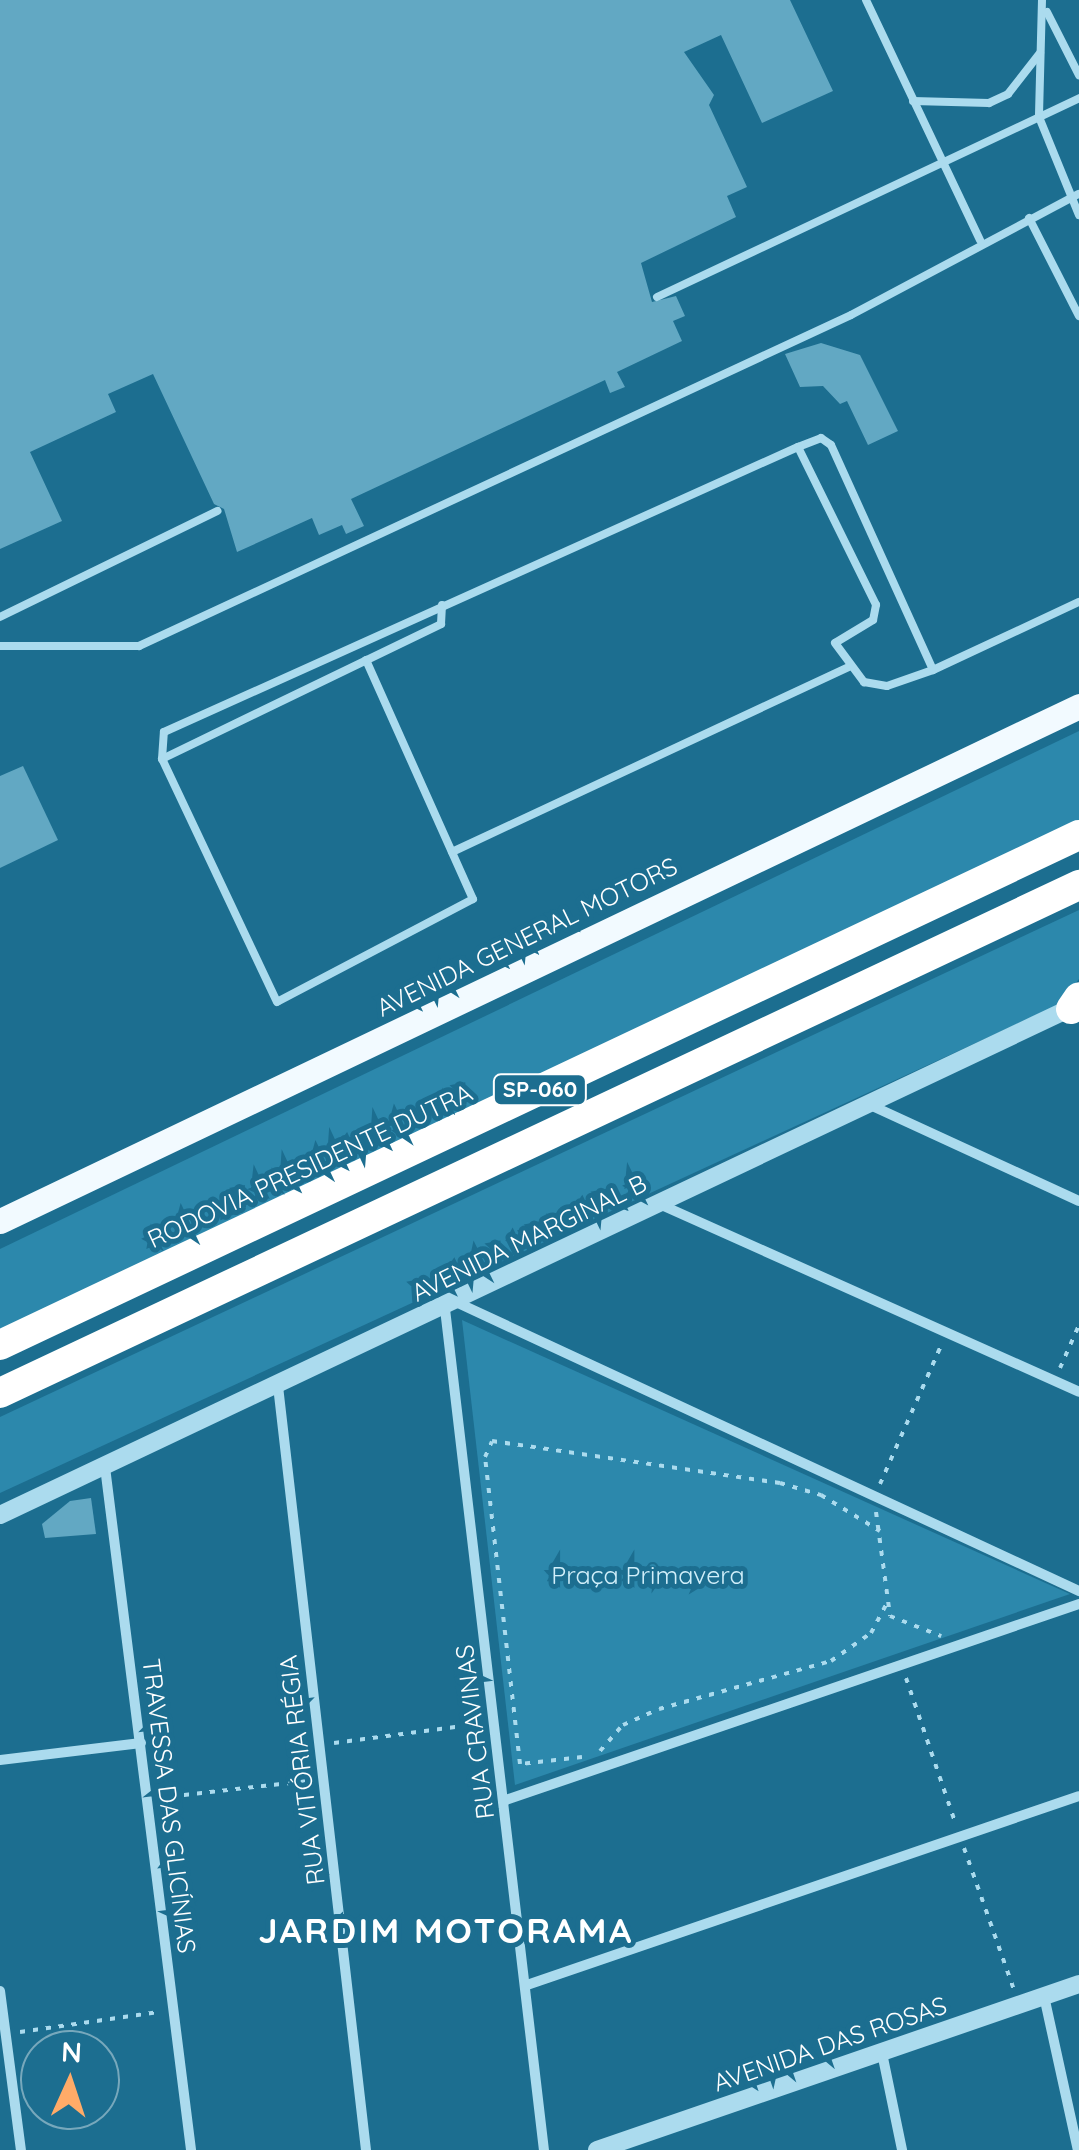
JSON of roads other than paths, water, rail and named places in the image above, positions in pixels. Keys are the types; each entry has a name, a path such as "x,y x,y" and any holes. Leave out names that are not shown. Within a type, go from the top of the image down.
{"highway":[{"name":"RODOVIA PRESIDENTE DUTRA","path":"0,1346 1079,835"},
{"name":"SP-060","path":"0,1393 1079,885"}],"main road":[{"name":"AVENIDA GENERAL MOTORS","path":"0,1222 1079,706"}],"street":[{"name":"AVENIDA MARGINAL B","path":"0,1515 451,1306 863,1102 1077,1006"},
{"path":"863,1102 1079,1201"},
{"path":"656,1203 1079,1392"},
{"path":"451,1306 1079,1591"},
{"name":"RUA CRAVINAS","path":"451,1306 544,2150"},
{"name":"RUA VITÓRIA RÉGIA","path":"278,1386 366,2150"},
{"name":"TRAVESSA DAS GLICÍNIAS","path":"105,1466 191,2150"},
{"path":"503,1801 1079,1604"},
{"path":"0,1760 141,1744"},
{"path":"527,1985 1079,1796"},
{"name":"AVENIDA DAS ROSAS","path":"597,2150 1079,1984"},
{"path":"0,1991 21,2150"},
{"path":"1044,1996 1078,2150"},
{"path":"882,2053 902,2150"}],"lane":[{"path":"866,0 980,240"},
{"path":"1042,0 1079,74"},
{"path":"1046,10 1040,117 1075,196 1079,215"},
{"path":"913,101 990,103 1008,94 1041,52"},
{"path":"657,297 944,166 1079,98"},
{"path":"0,646 139,646 851,315 980,240 1075,196"},
{"path":"1028,218 1079,316"},
{"path":"366,660 473,899 277,1002 162,760 164,732 442,604 821,438 831,445 933,670"},
{"path":"798,447 876,605 873,620 835,642 864,682 887,686 933,670 1079,602"},
{"path":"0,617 218,510"},
{"path":"162,760 441,624 442,604"},
{"path":"452,852 849,666"}],"district":[{"name":"JARDIM MOTORAMA","path":"446,1930"}],"park label":[{"name":"Praça Primavera","path":"648,1575"}]}
